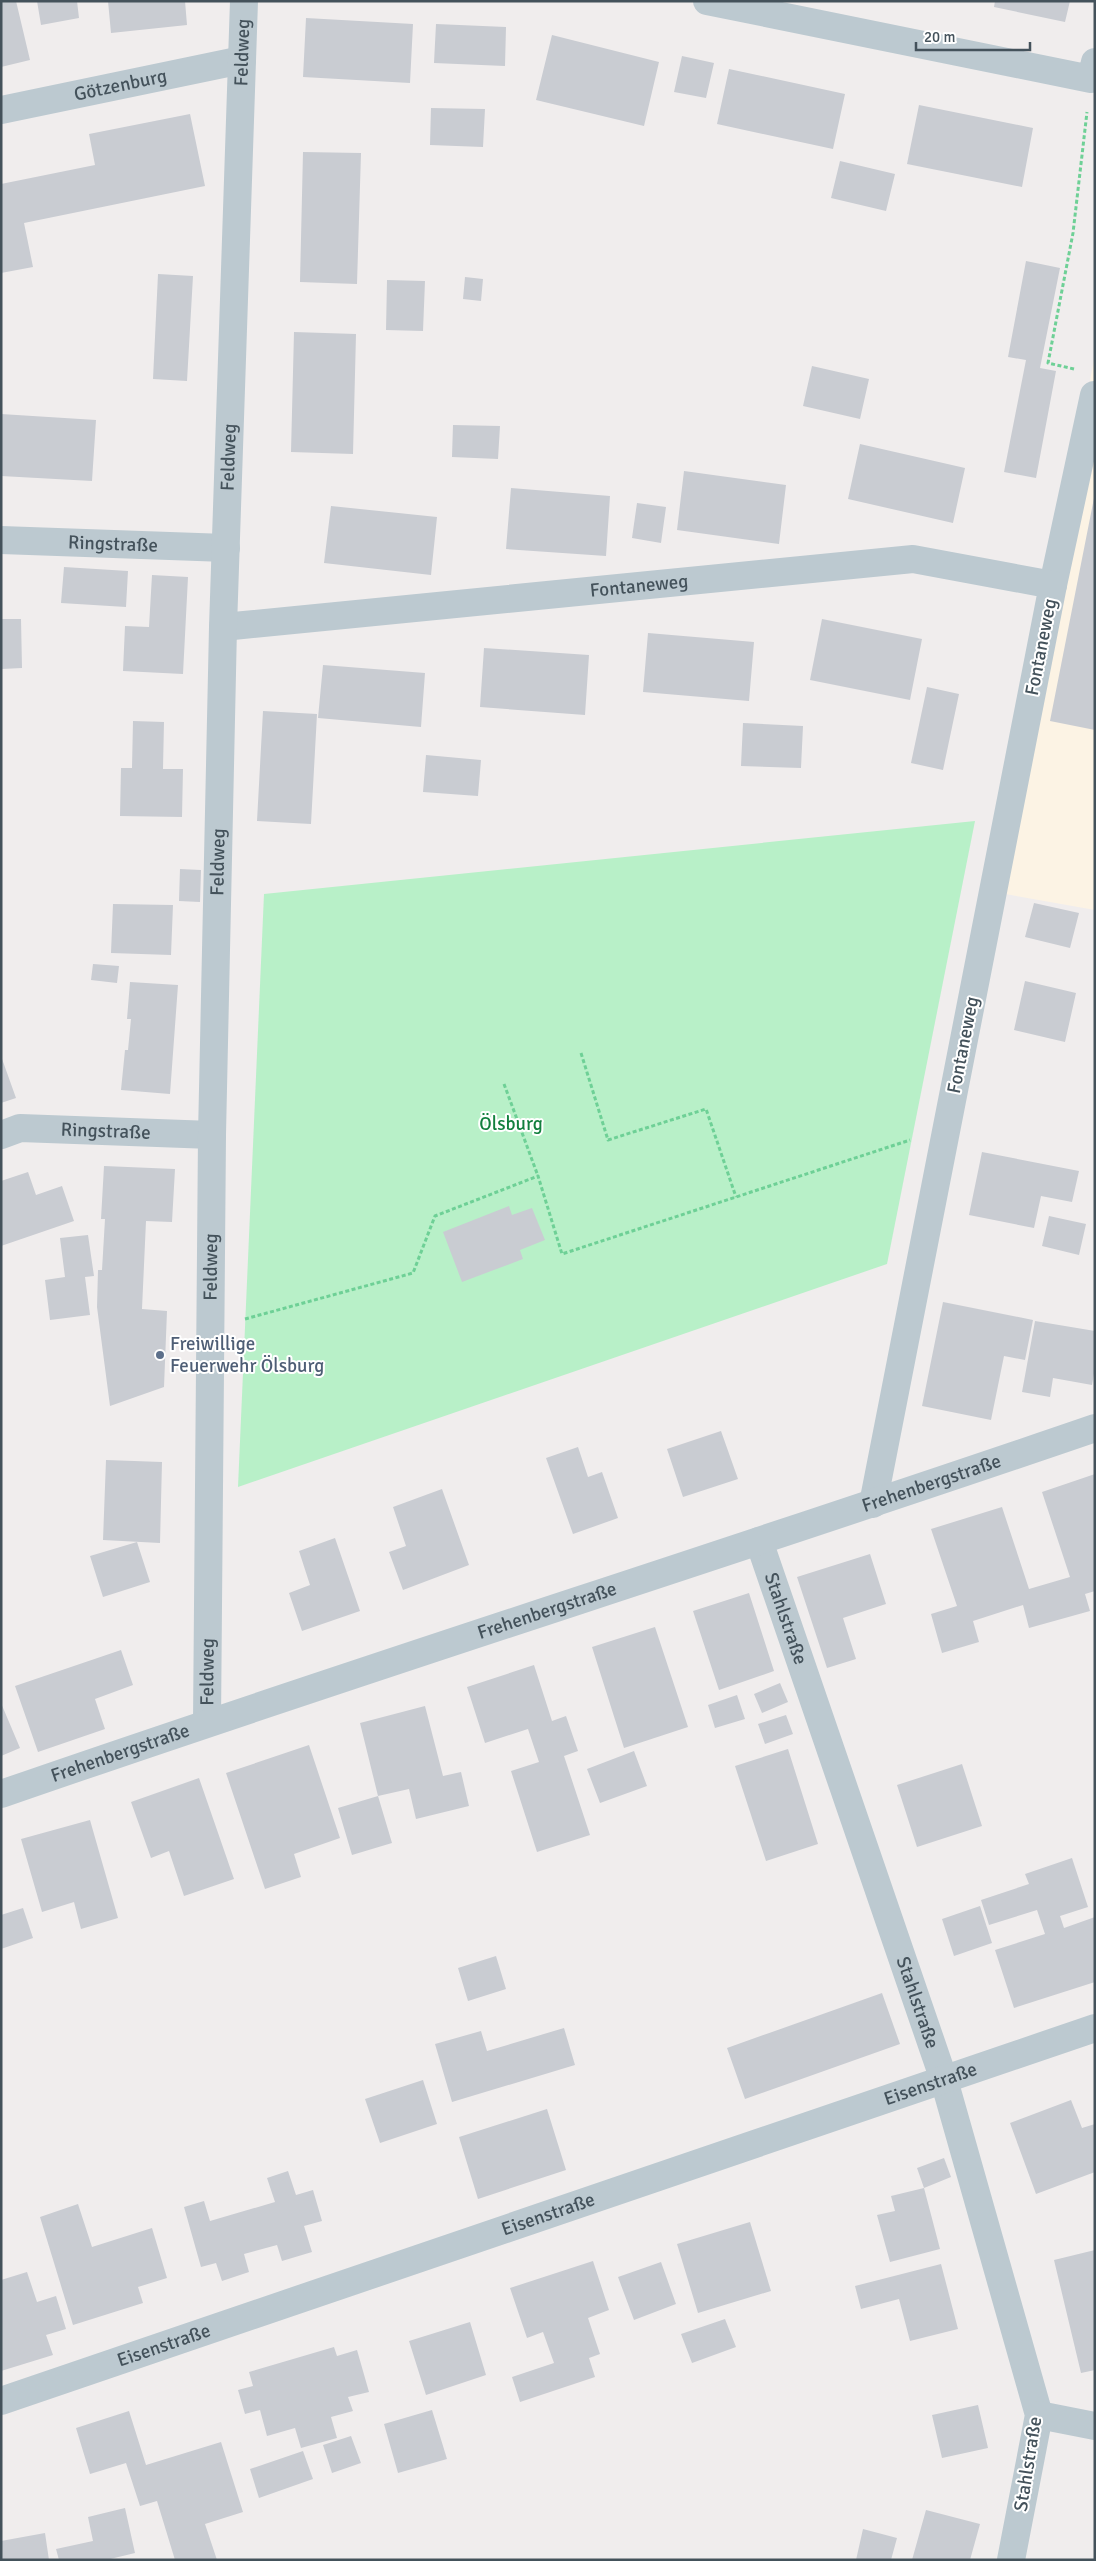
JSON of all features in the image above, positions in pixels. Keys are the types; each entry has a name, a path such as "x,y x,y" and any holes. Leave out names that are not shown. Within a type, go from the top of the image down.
{"street":[{"name":"Feldweg","path":"207,1723 212,1135 223,626 244,1"},
{"path":"707,1 1093,70"},
{"name":"Götzenburg","path":"1,110 242,60"},
{"name":"Fontaneweg","path":"872,1504 1053,585 1094,395"},
{"name":"Ringstraße","path":"1,540 226,548"},
{"name":"Fontaneweg","path":"223,626 913,559 1053,585"},
{"name":"Ringstraße","path":"1,1135 20,1128 212,1135"},
{"name":"Frehenbergstraße","path":"1,1794 207,1723 872,1504 1095,1428"},
{"name":"Stahlstraße","path":"758,1541 944,2080 1039,2415 1011,2560"},
{"name":"Eisenstraße","path":"1,2401 1095,2028"},
{"path":"1039,2415 1095,2426"}],"path":[{"path":"1076,369 1048,362 1073,233 1093,70"},
{"path":"581,1053 608,1140 706,1109 736,1197"},
{"path":"504,1084 538,1176 562,1254 946,1128"},
{"path":"210,1329 413,1273 435,1216 538,1176"}],"shaded area":[{"path":"1095,354 1095,910 994,892"}],"green space":[{"name":"Ölsburg","path":"975,821 887,1264 238,1487 264,894"}],"building":[{"path":"1,1 16,1 30,60 1,67"},
{"path":"37,1 77,1 79,18 41,25"},
{"path":"108,1 185,1 187,25 111,33"},
{"path":"995,1 1070,1 1065,22 994,7"},
{"path":"306,18 413,24 410,83 303,77"},
{"path":"436,24 506,27 505,66 434,63"},
{"path":"552,35 659,62 644,126 536,100"},
{"path":"682,56 714,63 706,98 674,92"},
{"path":"729,69 845,94 833,149 717,124"},
{"path":"919,105 1033,128 1022,187 907,164"},
{"path":"431,108 485,109 483,147 430,145"},
{"path":"190,114 205,186 24,223 33,267 1,273 1,184 95,165 89,134"},
{"path":"303,152 361,153 357,284 300,282"},
{"path":"840,161 895,174 886,211 831,198"},
{"path":"1026,261 1060,268 1040,368 1056,371 1036,478 1004,472 1026,360 1008,357"},
{"path":"158,274 193,276 187,381 153,379"},
{"path":"465,277 483,279 481,301 463,299"},
{"path":"387,280 425,281 423,331 386,330"},
{"path":"294,332 356,334 353,454 291,452"},
{"path":"812,366 869,379 860,419 803,406"},
{"path":"1,414 96,420 92,481 1,476"},
{"path":"453,425 500,426 498,459 452,457"},
{"path":"860,444 965,468 953,523 848,499"},
{"path":"684,471 786,485 779,544 677,530"},
{"path":"511,488 610,496 606,556 506,549"},
{"path":"1095,498 1095,730 1050,721"},
{"path":"637,503 666,507 661,543 632,538"},
{"path":"331,506 437,517 431,575 324,563"},
{"path":"64,567 128,571 126,607 61,603"},
{"path":"152,575 188,577 183,674 123,671 125,626 149,627"},
{"path":"1,619 21,619 22,668 2,669"},
{"path":"822,619 922,639 910,700 810,680"},
{"path":"648,633 754,642 749,701 643,692"},
{"path":"484,648 589,655 585,715 480,707"},
{"path":"323,665 425,673 421,727 318,718"},
{"path":"927,687 959,694 943,770 911,763"},
{"path":"263,711 317,714 311,824 257,821"},
{"path":"133,721 164,722 163,769 183,769 182,817 120,816 121,768 132,768"},
{"path":"743,723 803,726 801,768 741,766"},
{"path":"426,755 481,760 478,796 423,792"},
{"path":"180,869 201,870 200,902 179,901"},
{"path":"1034,903 1079,913 1070,948 1025,937"},
{"path":"113,904 173,905 171,955 111,953"},
{"path":"93,964 119,966 117,983 91,980"},
{"path":"1025,981 1076,993 1065,1042 1014,1030"},
{"path":"130,982 178,985 170,1094 121,1090 125,1050 128,1050 131,1019 127,1019"},
{"path":"1,1056 16,1098 1,1103"},
{"path":"982,1152 1079,1171 1072,1202 1041,1196 1034,1228 969,1215"},
{"path":"104,1166 175,1169 172,1222 146,1221 142,1309 167,1311 164,1387 110,1406 97,1307 98,1270 102,1270 105,1219 101,1219"},
{"path":"28,1172 36,1195 62,1186 74,1221 1,1246 1,1181"},
{"path":"509,1206 512,1215 532,1208 545,1240 520,1250 523,1259 462,1282 443,1232"},
{"path":"1049,1216 1086,1224 1079,1255 1042,1246"},
{"path":"88,1235 94,1276 85,1277 90,1315 50,1320 45,1280 65,1277 60,1238"},
{"path":"943,1302 1033,1320 1025,1360 1004,1356 991,1420 922,1406"},
{"path":"1035,1321 1095,1331 1095,1368 1092,1385 1053,1378 1050,1397 1022,1392"},
{"path":"721,1431 738,1479 683,1497 667,1449"},
{"path":"578,1447 588,1477 602,1472 618,1518 573,1534 546,1458"},
{"path":"106,1460 162,1462 160,1543 103,1540"},
{"path":"1095,1474 1095,1591 1085,1594 1090,1611 1029,1628 1023,1605 973,1621 979,1642 942,1653 931,1614 957,1606 931,1529 1002,1507 1029,1589 1070,1577 1042,1492"},
{"path":"442,1489 469,1565 403,1590 389,1552 406,1546 393,1507"},
{"path":"335,1538 360,1611 302,1631 289,1593 310,1585 299,1551"},
{"path":"137,1542 150,1582 103,1597 90,1556"},
{"path":"870,1554 886,1604 843,1618 856,1659 827,1668 797,1577"},
{"path":"749,1593 774,1671 719,1690 693,1611"},
{"path":"655,1627 688,1727 624,1748 592,1647"},
{"path":"121,1650 133,1685 95,1699 105,1729 38,1752 15,1686"},
{"path":"534,1665 552,1721 566,1716 578,1751 564,1756 590,1835 537,1852 511,1771 539,1762 528,1729 485,1743 467,1687"},
{"path":"780,1683 788,1702 762,1713 754,1694"},
{"path":"737,1695 745,1719 715,1728 708,1705"},
{"path":"1,1703 20,1748 1,1756"},
{"path":"425,1706 443,1776 461,1772 469,1806 416,1819 409,1789 378,1796 360,1723"},
{"path":"786,1715 793,1734 765,1744 758,1724"},
{"path":"309,1745 340,1838 294,1854 301,1877 265,1889 226,1773"},
{"path":"788,1749 818,1844 766,1861 735,1766"},
{"path":"634,1751 647,1786 600,1803 587,1769"},
{"path":"962,1764 982,1826 917,1847 897,1785"},
{"path":"199,1778 234,1879 184,1896 169,1851 151,1858 131,1802"},
{"path":"378,1796 392,1843 352,1855 338,1808"},
{"path":"90,1820 118,1918 81,1929 74,1902 42,1912 21,1839"},
{"path":"1072,1858 1088,1907 1060,1916 1064,1928 1095,1917 1095,1982 1014,2008 995,1950 1045,1934 1037,1910 989,1925 981,1900 1029,1884 1025,1874"},
{"path":"980,1906 992,1943 954,1956 942,1919"},
{"path":"23,1908 33,1938 1,1949 1,1915"},
{"path":"496,1956 506,1989 468,2001 458,1968"},
{"path":"882,1993 900,2044 745,2099 727,2048"},
{"path":"564,2028 575,2065 452,2102 435,2044 481,2031 487,2051"},
{"path":"423,2080 437,2124 380,2143 365,2099"},
{"path":"1071,2100 1082,2128 1095,2124 1095,2172 1036,2194 1010,2123"},
{"path":"547,2109 566,2170 478,2199 459,2137"},
{"path":"944,2158 951,2177 924,2188 917,2168"},
{"path":"288,2171 296,2195 313,2190 322,2221 304,2226 312,2252 282,2261 277,2245 244,2254 249,2272 222,2281 216,2263 201,2267 184,2207 204,2201 210,2221 275,2202 267,2178"},
{"path":"924,2188 940,2249 890,2262 877,2215 895,2211 891,2196"},
{"path":"78,2204 92,2247 152,2228 167,2278 138,2287 143,2303 73,2325 40,2217"},
{"path":"750,2222 771,2291 698,2313 677,2244"},
{"path":"1095,2250 1095,2370 1081,2373 1054,2260"},
{"path":"593,2261 609,2310 588,2318 600,2354 589,2358 595,2377 520,2402 512,2377 554,2363 543,2332 527,2338 510,2288"},
{"path":"661,2262 676,2304 634,2320 618,2277"},
{"path":"941,2264 958,2329 910,2341 899,2299 861,2309 855,2286"},
{"path":"27,2272 37,2302 56,2296 66,2329 46,2335 53,2355 1,2371 1,2280"},
{"path":"725,2319 736,2347 692,2363 681,2334"},
{"path":"470,2322 486,2375 426,2395 409,2341"},
{"path":"334,2347 337,2356 357,2350 369,2392 348,2397 353,2411 331,2417 337,2438 301,2448 295,2428 267,2436 260,2410 245,2414 238,2390 253,2386 249,2372"},
{"path":"978,2405 988,2448 942,2458 932,2415"},
{"path":"432,2410 447,2459 398,2473 384,2424"},
{"path":"129,2411 146,2465 221,2442 243,2512 205,2524 217,2560 175,2560 157,2501 140,2506 126,2463 90,2474 76,2428"},
{"path":"351,2436 361,2463 332,2473 323,2445"},
{"path":"303,2451 313,2479 259,2498 250,2469"},
{"path":"125,2508 135,2553 106,2560 59,2560 56,2549 93,2541 88,2517"},
{"path":"926,2510 980,2524 970,2560 912,2560"},
{"path":"863,2529 897,2538 891,2560 856,2560"},
{"path":"45,2533 49,2560 1,2560 1,2541"}],"place":[{"name":"Freiwillige Feuerwehr Ölsburg","path":"160,1355"}]}
